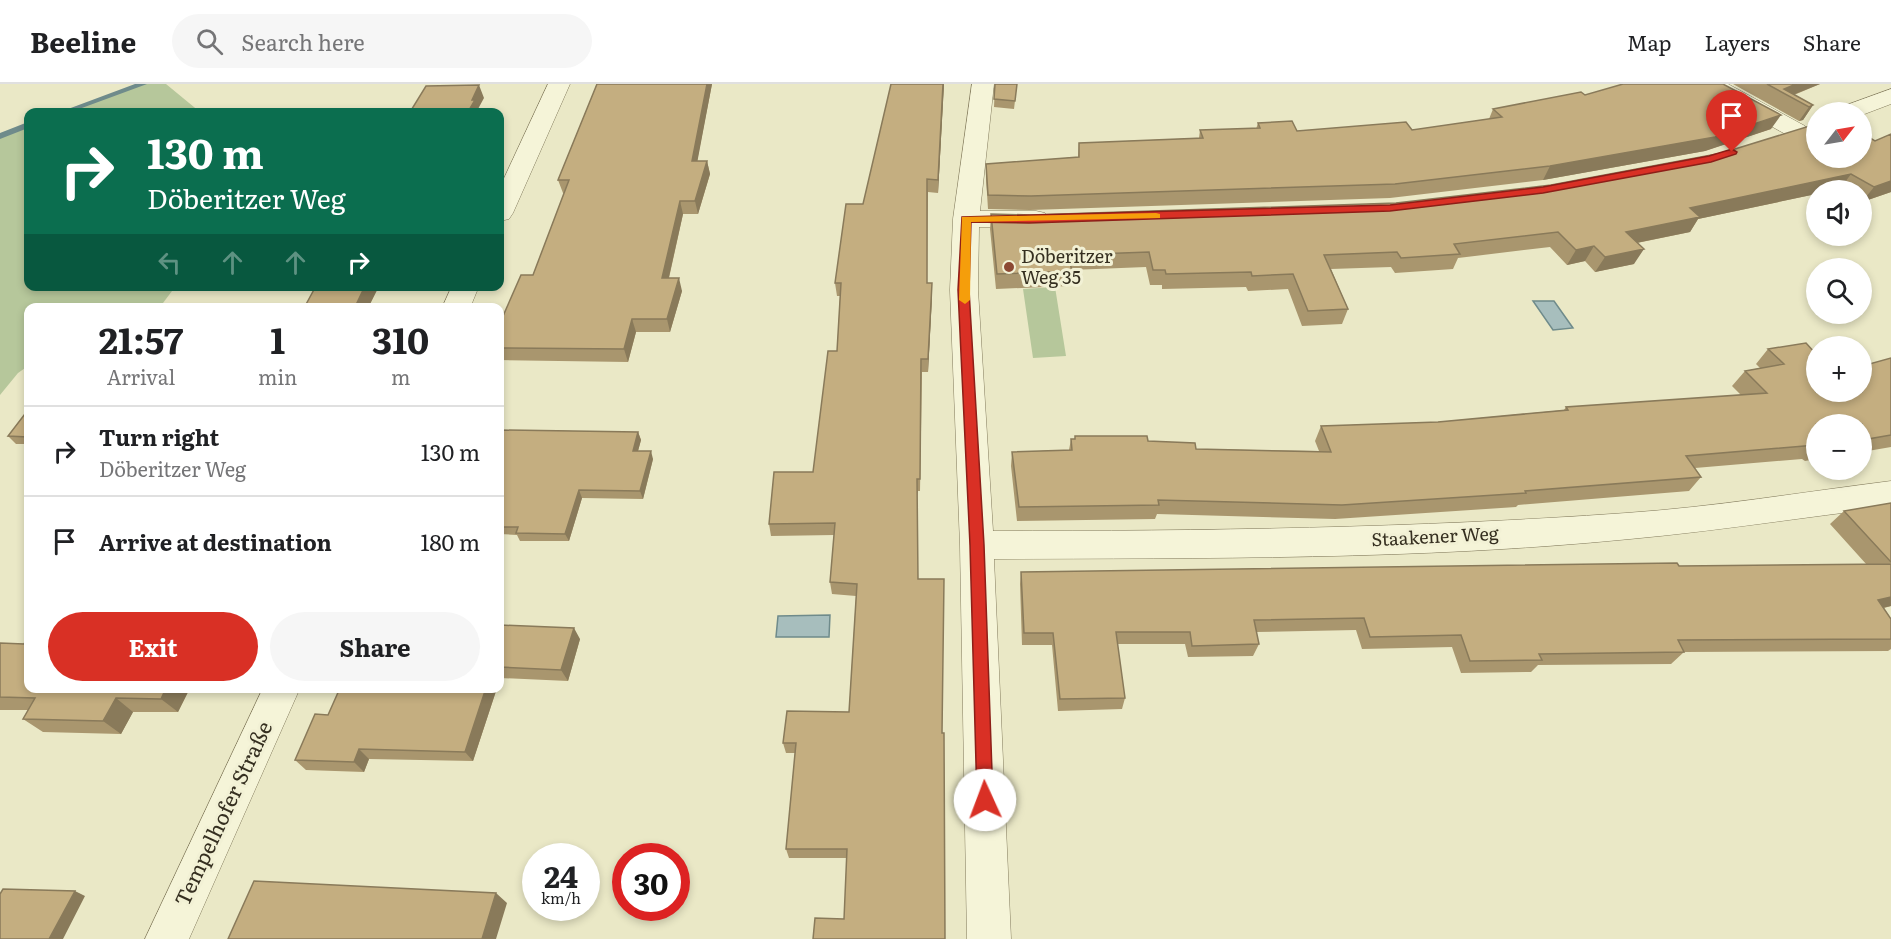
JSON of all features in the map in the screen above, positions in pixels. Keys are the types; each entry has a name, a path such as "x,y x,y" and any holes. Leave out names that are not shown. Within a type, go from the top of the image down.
{"street":[{"path":"504,204 559,84"},
{"path":"983,84 966,219 964,290 977,545 989,939"},
{"path":"1711,84 1806,128"},
{"path":"1872,103 1891,96"},
{"path":"1765,142 1806,128"},
{"path":"966,219 1061,219"},
{"name":"Staakener Weg","path":"977,545 1253,544 1425,539 1629,526 1891,494"},
{"name":"Tempelhofer Straße","path":"167,939 280,693"}],"green space":[{"path":"142,84 166,84 195,108 73,108"},
{"path":"24,125 24,291 172,291 163,303 24,303 24,369 0,395 0,134"},
{"path":"1055,287 1066,356 1033,358 1023,289"}],"water":[{"path":"1533,301 1554,301 1573,328 1553,330"},
{"path":"830,615 829,637 776,637 778,616"}],"building":[{"path":"597,84 707,84 692,161 707,161 695,201 680,201 662,278 679,278 667,319 632,319 624,349 504,348 504,314 521,275 533,275 569,180 558,180"},
{"path":"891,84 943,84 938,180 927,179 927,283 932,283 928,359 921,359 920,479 917,479 918,579 944,579 942,733 944,733 945,939 813,939 815,918 844,919 847,849 786,849 796,743 783,743 787,711 849,712 857,584 830,582 835,523 769,524 774,472 813,472 828,351 837,351 841,283 835,283 846,204 863,204"},
{"path":"995,84 1017,84 1015,101 994,99"},
{"path":"1623,84 1723,84 1781,115 1715,137 1550,166 1395,184 1031,196 988,195 986,164 1079,157 1079,143 1203,138 1200,130 1260,128 1258,123 1292,121 1297,131 1406,122 1412,130 1502,117 1493,109 1581,92 1585,95"},
{"path":"1767,84 1796,84 1784,89 1808,102 1806,105"},
{"path":"479,85 470,108 412,108 426,86"},
{"path":"1806,127 1806,168 1872,168 1872,139 1875,141 1891,134 1891,181 1874,187 1872,180 1862,180 1851,174 1823,180 1806,180 1806,184 1690,208 1700,217 1626,232 1644,249 1605,257 1594,246 1576,250 1558,232 1454,244 1460,254 1401,258 1397,252 1324,255 1348,309 1308,311 1293,274 1252,276 1251,272 1166,274 1165,270 1153,270 1149,252 1068,255 1072,271 997,274 991,214 1031,215 1396,203 1551,185 1722,153"},
{"path":"313,291 363,291 357,303 307,303"},
{"path":"1806,343 1806,402 1872,402 1872,363 1891,358 1891,435 1872,438 1872,414 1806,414 1806,446 1686,456 1701,477 1525,491 1526,493 1342,505 1158,500 1159,505 1019,507 1012,452 1072,450 1071,439 1075,439 1075,436 1147,436 1148,441 1195,443 1196,449 1331,452 1321,426 1438,422 1568,410 1566,407 1767,393 1745,371 1784,364 1768,349"},
{"path":"24,415 24,437 8,436"},
{"path":"504,430 638,432 633,451 651,451 640,491 579,490 565,534 516,533 518,527 504,527"},
{"path":"1891,503 1891,562 1844,511"},
{"path":"1677,563 1679,566 1891,564 1891,597 1878,600 1891,619 1891,639 1678,640 1684,652 1539,654 1542,660 1470,661 1461,635 1370,637 1364,618 1254,620 1259,644 1192,646 1190,632 1116,632 1125,698 1060,699 1053,633 1024,633 1021,572"},
{"path":"504,625 574,628 561,670 504,667"},
{"path":"0,643 24,644 24,693 164,693 161,699 116,698 103,721 23,719 35,698 0,697"},
{"path":"338,693 484,693 465,752 359,749 354,762 295,760 315,714 328,715"},
{"path":"254,881 496,893 482,939 228,939"},
{"path":"3,889 75,891 49,939 0,939 0,894"}],"waterway":[{"path":"75,108 143,84"},
{"path":"0,136 24,127"}],"slow traffic":[{"path":"965,300 966,219 1029,220 1156,216"}],"place":[{"name":"Döberitzer Weg 35","path":"1009,267"}],"route":[{"path":"985,800 977,545 964,290 966,219 1029,220 1390,208 1543,190 1711,159 1732,152"}]}
